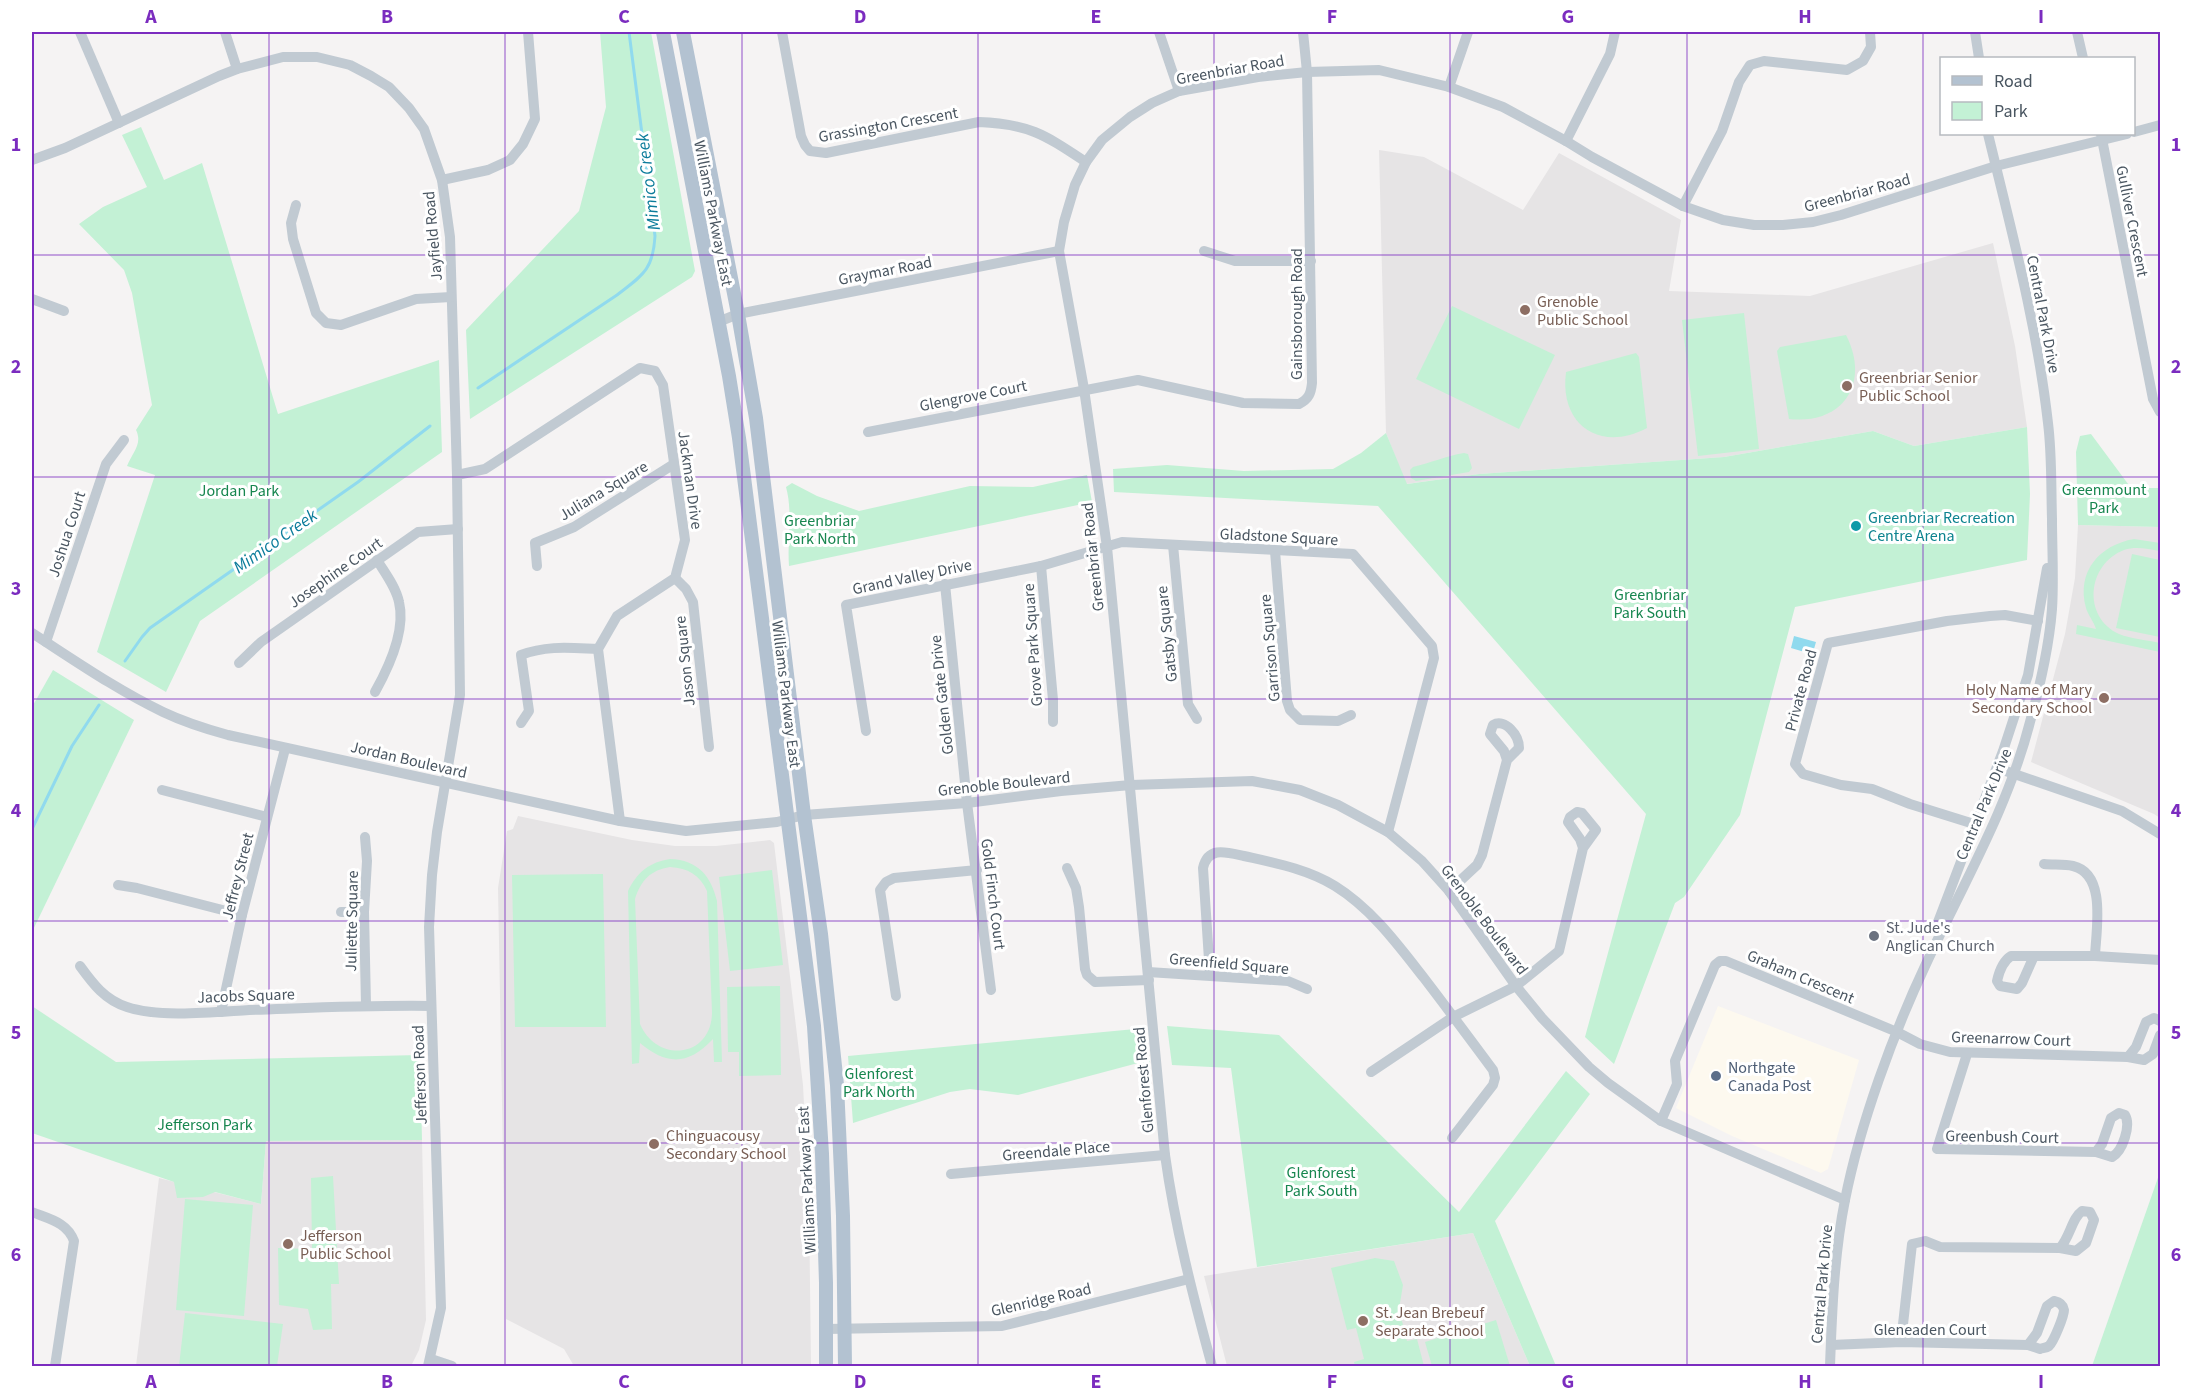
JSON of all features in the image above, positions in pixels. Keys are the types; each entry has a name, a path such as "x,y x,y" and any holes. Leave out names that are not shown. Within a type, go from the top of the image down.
{"main road":[{"name":"Williams Parkway East","path":"663,32 739,438 814,1026 822,1154 826,1366"},
{"name":"Williams Parkway East","path":"683,32 756,418 804,816 822,945 837,1085 845,1366"}],"street":[{"path":"80,32 119,123"},
{"path":"225,32 237,69"},
{"path":"442,180 489,170 510,160 523,144 535,119 528,32"},
{"name":"Grassington Crescent","path":"782,32 801,135 810,151 818,154 826,153 979,122 1024,127 1040,133 1086,162"},
{"path":"1159,32 1179,91"},
{"name":"Gainsborough Road","path":"1084,389 1138,380 1243,403 1299,404 1311,393 1311,261 1304,32"},
{"path":"1449,87 1468,32"},
{"path":"1566,141 1610,54 1615,32"},
{"path":"1683,206 1722,131 1739,82 1750,65 1764,61 1847,70 1863,61 1871,47 1870,32"},
{"path":"1975,32 1979,57"},
{"path":"2077,32 2083,57"},
{"name":"Jayfield Road","path":"32,160 65,148 237,69 283,57 317,57 350,65 389,87 409,108 424,129 442,180 450,237 457,475 460,695 445,782"},
{"name":"Greenbriar Road","path":"1131,785 1107,547 1084,389 1059,251 1074,184 1102,140 1130,117 1152,103 1179,91 1258,77 1307,72 1379,70 1449,87 1503,107 1683,206 1723,220 1754,225 1813,222 1996,166 2101,137 2118,135"},
{"path":"2135,131 2160,125"},
{"name":"Central Park Drive","path":"1830,1366 1833,1278 1845,1200 1872,1103 1897,1032 1924,966 2002,805 2014,774 2030,723 2048,640 2052,608 2052,471 2048,423 2018,254 1988,135"},
{"name":"Gulliver Crescent","path":"2101,137 2152,399 2160,412"},
{"path":"296,205 291,223 293,239 316,313 326,323 341,325 416,299 451,297"},
{"name":"Graymar Road","path":"717,322 738,314 1059,251"},
{"path":"1204,251 1235,261 1311,261"},
{"path":"32,299 64,311"},
{"name":"Jackman Drive","path":"457,475 485,469 640,368 655,371 663,385 685,540 675,578"},
{"name":"Glengrove Court","path":"868,432 1084,389"},
{"name":"Joshua Court","path":"46,642 105,464 124,440"},
{"name":"Juliana Square","path":"537,566 535,543 574,527 674,464"},
{"name":"Josephine Court","path":"239,663 261,642 418,532 458,529"},
{"name":"Central Park Drive","path":"1924,966 1974,824 1997,768 2028,675 2052,538"},
{"name":"Gladstone Square","path":"1107,547 1122,542 1353,554 1432,646 1434,658 1432,674 1388,832"},
{"name":"Gatsby Square","path":"1173,545 1188,704 1197,719"},
{"name":"Grand Valley Drive","path":"866,731 846,605 1041,566 1107,547"},
{"name":"Garrison Square","path":"1275,551 1287,701 1290,710 1300,720 1338,722 1351,714"},
{"path":"375,692 385,674 401,617 399,601 393,586 377,560"},
{"name":"Grove Park Square","path":"1041,566 1053,722"},
{"path":"620,821 598,649 617,616 675,578"},
{"name":"Jason Square","path":"675,578 686,589 693,602 709,747"},
{"name":"Golden Gate Drive","path":"945,584 967,803"},
{"name":"Private Road","path":"1974,824 1910,804 1872,789 1841,785 1803,774 1795,764 1828,643 1990,616 2005,615 2038,621"},
{"name":"Jordan Boulevard","path":"32,633 162,711 219,733 285,749 620,821 686,831 777,822 804,816"},
{"path":"521,723 529,711 522,655 538,649 562,647 598,649"},
{"name":"Jeffrey Street","path":"221,1012 242,915 285,749"},
{"path":"1449,891 1477,865 1507,760"},
{"path":"1997,768 2122,811 2160,834"},
{"name":"Grenoble Boulevard","path":"804,816 967,803 1131,785 1252,780 1300,790 1338,805 1388,832 1422,861 1449,891 1516,986 1542,1018 1589,1067 1661,1121 1845,1200"},
{"name":"Jefferson Road","path":"430,1363 441,1308 429,927 432,875 445,782"},
{"name":"Glenforest Road","path":"1131,785 1165,1155 1172,1206 1212,1366"},
{"path":"162,790 267,817"},
{"name":"Gold Finch Court","path":"967,803 991,990"},
{"name":"Juliette Square","path":"365,837 367,861 364,912 366,1005"},
{"path":"1371,1072 1453,1017 1516,986 1559,951 1583,848"},
{"path":"1210,975 1203,868 1205,859 1214,853 1229,852 1298,869 1335,886 1368,911 1388,933 1493,1070 1495,1078 1493,1085 1452,1138"},
{"path":"2044,864 2074,866 2089,877 2097,897 2095,956"},
{"name":"Greenfield Square","path":"1067,868 1076,888 1085,969 1087,975 1095,982 1148,976 1210,975 1288,981 1306,989"},
{"path":"896,996 880,890 886,882 894,878 977,870"},
{"path":"118,885 242,915"},
{"path":"341,912 364,912"},
{"path":"2034,956 2095,956 2160,960"},
{"name":"Graham Crescent","path":"1661,1121 1677,1084 1675,1061 1715,965 1720,961 1726,961 1897,1032"},
{"name":"Jacobs Square","path":"80,966 110,1000 138,1011 221,1012 366,1005 431,1006"},
{"path":"2128,1057 2136,1047 2146,1022 2154,1017 2160,1021"},
{"name":"Greenarrow Court","path":"1897,1032 1920,1044 1967,1054 2148,1059 2153,1054 2160,1035"},
{"name":"Greenbush Court","path":"1967,1054 1937,1149 2096,1152"},
{"name":"Greendale Place","path":"951,1174 1165,1155"},
{"path":"32,1212 63,1224 70,1231 74,1241 55,1366"},
{"path":"1901,1342 1912,1244 1924,1241 1940,1247 2060,1248"},
{"name":"Glenridge Road","path":"826,1329 1002,1326 1189,1279"},
{"name":"Gleneaden Court","path":"1831,1345 1901,1342 2028,1345"},
{"path":"430,1363 452,1366"}],"shaded area":[{"path":"1379,150 1424,157 1523,210 1559,153 1681,220 1669,291 1810,296 1993,243 2015,346 2027,427 1914,446 1873,431 1724,457 1479,474 1406,484 1386,433"},
{"name":"Holy Name of Mary Secondary School","path":"2078,525 2160,527 2160,818 2031,762 2065,634 2075,578"},
{"name":"Chinguacousy Secondary School","path":"518,816 632,840 675,846 716,846 770,840 774,843 803,1085 809,1203 811,1366 574,1366 564,1349 506,1319 498,888 507,831 513,829"},
{"path":"1718,1006 1859,1060 1828,1169 1821,1173 1732,1136 1676,1108"},
{"name":"Jefferson Public School","path":"422,1140 426,1320 419,1350 411,1366 136,1366 159,1178 261,1204 266,1141"},
{"name":"St. Jean Brebeuf Separate School","path":"1473,1233 1530,1366 1227,1366 1204,1276"}],"green space":[{"path":"600,32 651,32 695,271 692,277 470,419 466,330 579,211 606,107"},
{"name":"Jordan Park","path":"141,127 164,180 202,163 278,414 439,360 442,452 200,621 166,692 97,652 155,475 127,466 138,444 136,430 152,405 132,293 124,270 79,224 103,207 147,187 122,135"},
{"path":"1452,306 1555,355 1519,429 1416,379"},
{"path":"1744,313 1759,449 1698,456 1682,320"},
{"path":"1846,335 1853,353 1855,370 1853,385 1847,398 1837,408 1824,415 1808,419 1789,419 1777,351 1780,347"},
{"path":"1636,353 1639,357 1647,428 1630,435 1614,437 1599,435 1586,429 1576,420 1569,407 1566,372"},
{"name":"Greenbriar Park South","path":"2027,427 2030,494 2027,560 1795,607 1740,815 1684,897 1675,903 1614,1064 1585,1037 1646,814 1378,506 1114,492 1113,469 1167,465 1244,471 1333,469 1361,453 1386,433 1407,484 1479,474 1724,457 1873,431 1914,446"},
{"name":"Greenmount Park","path":"2091,434 2131,488 2160,488 2160,527 2078,525 2076,452 2080,436"},
{"path":"1464,453 1468,454 1472,468 1469,472 1416,481 1411,478 1410,470 1413,467"},
{"name":"Greenbriar Park North","path":"1087,475 1092,502 789,566 789,506 786,487 792,483 817,496 859,511 970,486 1033,487"},
{"path":"2134,539 2160,543 2160,551 2133,548 2112,557 2102,567 2096,578 2095,604 2099,616 2107,626 2124,636 2160,643 2160,652 2076,634 2077,625 2096,629 2087,611 2084,595 2084,582 2088,571 2101,554 2111,547"},
{"path":"2132,554 2160,560 2160,637 2116,628"},
{"path":"53,670 134,720 32,932 32,707"},
{"path":"663,860 680,860 696,866 707,877 717,901 722,1062 714,1062 713,1039 695,1054 677,1059 668,1059 640,1043 639,1063 632,1064 628,891 645,869","holes":["663,868 688,871 697,877 707,891 712,1012 710,1027 703,1039 694,1047 682,1050 670,1050 658,1045 648,1037 640,1024 635,899 640,886 652,873"]},
{"path":"772,870 783,965 730,971 719,877"},
{"path":"603,874 606,1027 515,1027 512,875"},
{"path":"780,986 781,1075 739,1076 739,1052 728,1052 727,987"},
{"name":"Jefferson Park","path":"32,1006 116,1062 420,1055 422,1140 266,1141 261,1204 215,1192 203,1197 177,1198 174,1182 32,1133"},
{"name":"Glenforest Park South","path":"1167,1026 1279,1035 1459,1212 1566,1071 1590,1094 1495,1221 1556,1366 1530,1366 1473,1233 1257,1267 1231,1068 1172,1065"},
{"name":"Glenforest Park North","path":"1146,1028 1150,1064 1138,1063 1018,1095 970,1089 950,1092 853,1123 848,1056"},
{"path":"2160,1172 2160,1366 2092,1366"},
{"path":"333,1176 339,1284 331,1284 332,1329 313,1330 308,1309 279,1305 278,1248 312,1249 311,1178"},
{"path":"185,1199 253,1205 244,1316 176,1310"},
{"path":"1375,1258 1394,1261 1403,1285 1399,1309 1407,1341 1417,1339 1424,1366 1355,1366 1354,1362 1364,1359 1356,1328 1347,1330 1331,1268"},
{"path":"185,1313 283,1324 277,1366 179,1366"},
{"path":"1496,1320 1510,1366 1432,1366 1425,1342"}],"water":[{"path":"1794,636 1816,642 1812,656 1791,648"}],"waterway":[{"name":"Mimico Creek","path":"478,388 617,295 640,277 652,257 655,236 629,32"},
{"name":"Mimico Creek","path":"125,661 150,628 358,482 430,426"},
{"name":"Mimico Creek","path":"32,829 72,746 99,705"}],"place":[{"name":"Grenoble Public School","path":"1525,310"},
{"name":"Greenbriar Senior Public School","path":"1847,386"},
{"name":"Greenbriar Recreation Centre Arena","path":"1856,526"},
{"name":"Holy Name of Mary Secondary School","path":"2104,698"},
{"name":"St. Jude's Anglican Church","path":"1874,936"},
{"name":"Northgate Canada Post","path":"1716,1076"},
{"name":"Chinguacousy Secondary School","path":"654,1144"},
{"name":"Jefferson Public School","path":"288,1244"},
{"name":"St. Jean Brebeuf Separate School","path":"1363,1321"}]}
